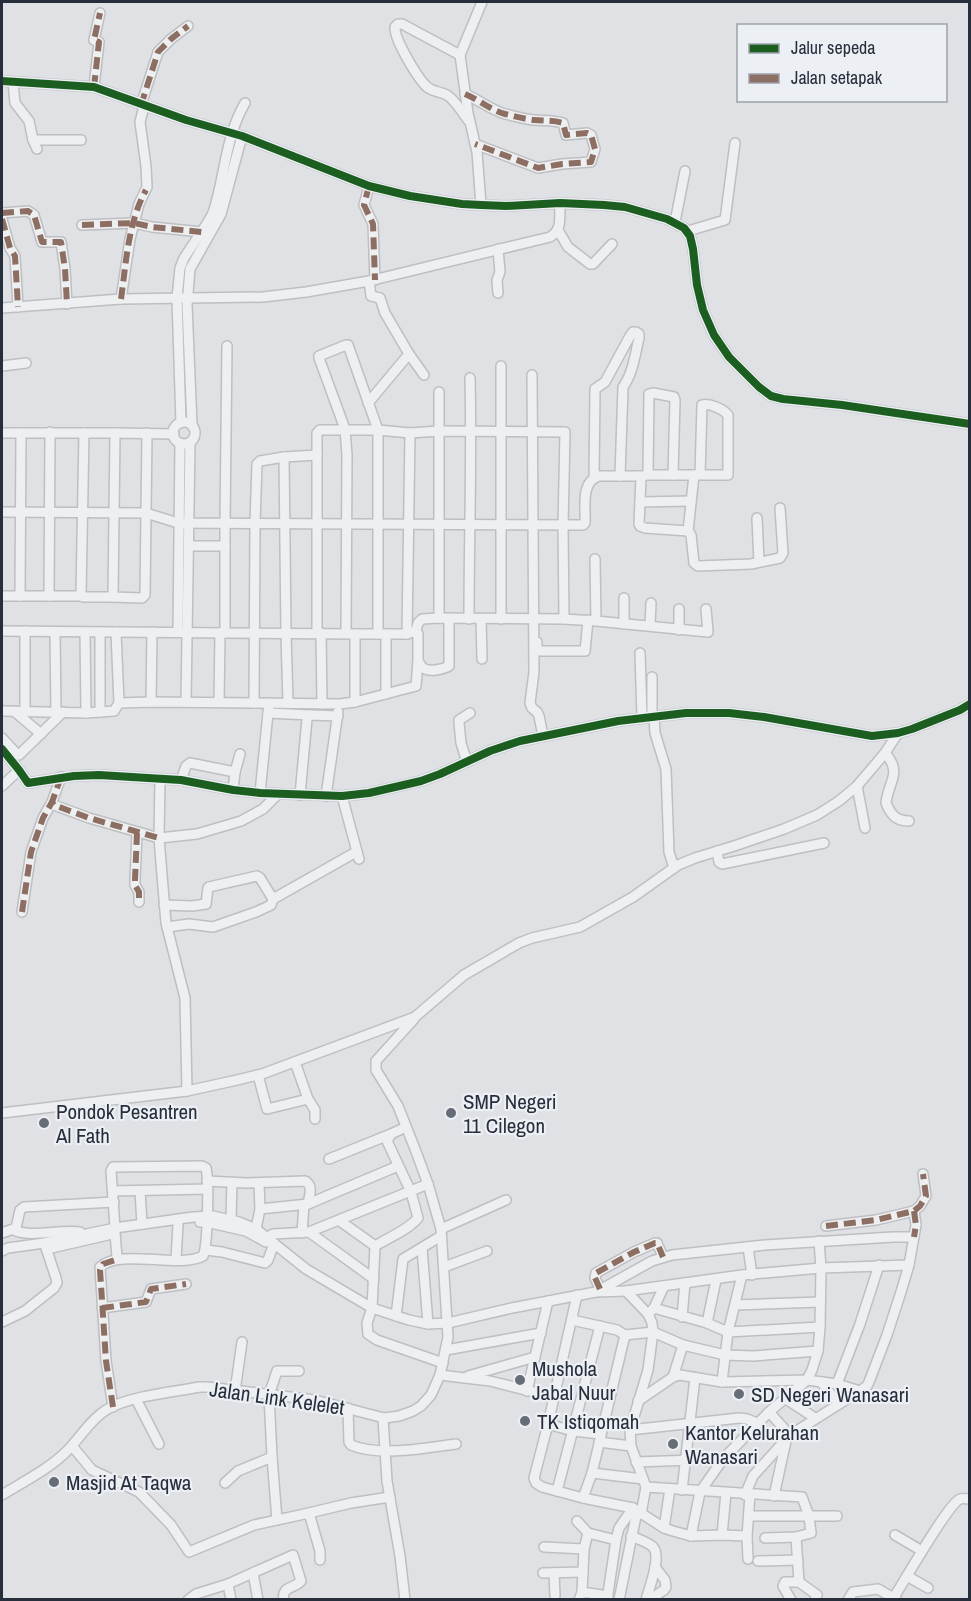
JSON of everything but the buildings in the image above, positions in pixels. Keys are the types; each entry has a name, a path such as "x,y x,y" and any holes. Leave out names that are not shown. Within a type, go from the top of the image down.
{"street":[{"path":"481,205 475,144 460,55 482,2"},
{"path":"94,87 99,42 94,40 100,13"},
{"path":"460,55 402,24 395,27 394,33 399,43 424,84 447,95 470,122"},
{"path":"121,300 130,239 139,204 147,187 140,122 143,106 158,52 188,26"},
{"path":"2,81 94,87 143,106 242,136 369,186 423,199 506,206 560,203 625,207 675,222 688,231 693,249 697,285 708,324 729,357 771,396 969,424"},
{"path":"13,82 15,103 29,122 35,145 81,140"},
{"path":"465,94 506,114 562,122 566,135 590,134 595,149 591,162 538,168 475,144"},
{"path":"186,702 178,524 180,443 174,434 181,423 177,298 181,264 208,222 216,204 231,133 245,103"},
{"path":"180,443 187,444 193,440 195,432 192,425 188,298 191,265 221,214 242,136"},
{"path":"688,231 725,220 735,143"},
{"path":"675,222 685,171"},
{"path":"369,186 364,205 373,224 371,296 380,298 385,313 424,375"},
{"path":"2,308 121,300 263,297 372,280 555,235 558,230 560,203"},
{"path":"2,213 28,211 34,215 42,242 61,242 67,304"},
{"path":"2,219 10,248 15,256 18,308"},
{"path":"82,225 134,223 202,232"},
{"path":"558,230 568,247 590,264 593,264 612,244"},
{"path":"498,249 500,272 497,280 498,293"},
{"path":"594,478 595,389 605,382 630,336 636,332 639,338 633,365 623,387 620,476"},
{"path":"355,702 345,429 319,360 319,356 343,345 348,345 378,430 377,524 386,694"},
{"path":"219,702 225,546 227,346"},
{"path":"368,403 409,354"},
{"path":"2,366 26,363"},
{"path":"501,366 501,619"},
{"path":"532,375 532,525 535,619 537,647 540,651 585,651 592,621 595,558"},
{"path":"469,619 470,378"},
{"path":"602,384 623,387"},
{"path":"418,661 424,669 450,666 444,618 440,525 439,392"},
{"path":"643,476 648,473 649,394 653,393 674,397 675,400 673,475"},
{"path":"2,512 146,513 178,524 583,525 585,523 586,488 594,478 599,476 673,475 697,475 728,475 728,415 708,404 702,405 697,475 688,531 691,535 696,566 759,562 780,558 783,555 780,508"},
{"path":"181,423 192,425"},
{"path":"322,704 316,523 318,431 345,429 410,433 439,431 564,432 564,619"},
{"path":"49,596 50,432"},
{"path":"2,433 174,434"},
{"path":"20,596 21,433"},
{"path":"81,596 84,433"},
{"path":"112,597 115,433"},
{"path":"410,433 408,524 412,632"},
{"path":"2,596 142,598 145,595 147,434"},
{"path":"183,632 189,546 190,442"},
{"path":"254,703 257,464 260,461 284,457 317,456"},
{"path":"284,457 288,704"},
{"path":"643,476 639,524 642,528 688,531"},
{"path":"640,502 691,501"},
{"path":"757,518 759,562"},
{"path":"189,546 225,546"},
{"path":"624,598 624,624"},
{"path":"650,625 651,603"},
{"path":"679,609 679,630"},
{"path":"412,632 422,619 444,618 564,619 708,632 706,609"},
{"path":"481,619 482,659"},
{"path":"535,619 534,677 530,703 539,716 543,736"},
{"path":"2,631 286,634 412,632 418,637 416,686 355,702 288,704 268,708"},
{"path":"25,631 25,711"},
{"path":"2,738 18,755 59,712 55,632"},
{"path":"85,632 86,713"},
{"path":"99,632 100,712"},
{"path":"2,711 86,713 114,711 119,703 116,632"},
{"path":"152,632 152,702"},
{"path":"640,653 642,717"},
{"path":"652,677 653,716 655,733 666,769 669,852 674,868"},
{"path":"119,703 254,703 268,708 310,715 338,716"},
{"path":"326,796 340,704"},
{"path":"2,749 28,783 61,777 99,775 181,780 233,790 278,794 342,796 377,792 421,781 490,751 520,741 642,717 686,713 729,713 865,736 898,733 923,725 969,704"},
{"path":"260,792 268,708"},
{"path":"14,711 40,734"},
{"path":"467,762 461,743 459,720 470,712"},
{"path":"300,795 307,719 310,715"},
{"path":"405,1599 384,1452 383,1418 399,1416 421,1406 431,1395 443,1363 448,1323 441,1233 428,1184 395,1100 376,1070 376,1061 414,1017 479,965 519,943 571,930 592,921 633,897 674,868 695,858 784,829 817,815 857,786 885,753 898,733"},
{"path":"885,753 893,762 894,769 885,803 897,820 909,821"},
{"path":"233,790 240,754"},
{"path":"181,780 186,766 190,763 235,772"},
{"path":"2,786 20,770"},
{"path":"22,912 31,852 61,777"},
{"path":"160,779 159,838 164,905 167,927 185,998 187,1091"},
{"path":"857,786 866,828"},
{"path":"52,802 67,810 159,838 197,834 241,821 263,809 278,794"},
{"path":"167,927 189,924 219,926 270,906 273,899 358,855 342,796"},
{"path":"137,833 135,885 139,892 138,903"},
{"path":"717,851 719,862 722,864 824,843"},
{"path":"164,905 206,904 209,887 257,876 273,899"},
{"path":"2,1113 187,1091 258,1075 414,1017"},
{"path":"295,1062 308,1099 315,1110 315,1119"},
{"path":"258,1075 267,1109 308,1099"},
{"path":"329,1159 406,1126"},
{"path":"375,1245 416,1220 418,1214 411,1192 387,1142 391,1134"},
{"path":"112,1407 106,1361 100,1267 118,1259 200,1258 205,1254 207,1169 203,1166 116,1166 112,1168 118,1259"},
{"path":"260,1209 306,1205 398,1166"},
{"path":"826,1226 876,1220 914,1211 926,1196 923,1174"},
{"path":"113,1191 140,1191 232,1183 307,1181 311,1186 306,1205 305,1233"},
{"path":"256,1229 260,1209 259,1182"},
{"path":"231,1220 232,1183"},
{"path":"206,1250 265,1263 268,1260 273,1234 305,1233 340,1221 428,1184"},
{"path":"140,1191 148,1225"},
{"path":"396,1316 401,1262 404,1258 441,1233 506,1200"},
{"path":"14,1230 21,1209 24,1207 114,1202"},
{"path":"798,1560 753,1560 747,1536 748,1495 753,1476 788,1437 867,1386 887,1335 909,1264 916,1224 914,1211"},
{"path":"148,1225 178,1225 207,1219 246,1231 272,1243"},
{"path":"2,1251 14,1247 46,1246 148,1225 207,1219 231,1220 256,1229 306,1269 372,1308 428,1324 448,1323 598,1290 626,1291 821,1268 909,1264"},
{"path":"340,1221 375,1245"},
{"path":"176,1259 178,1225"},
{"path":"2,1233 14,1230 22,1233 115,1231"},
{"path":"46,1246 84,1233"},
{"path":"305,1233 374,1279"},
{"path":"598,1290 647,1263 663,1257 819,1241 914,1237"},
{"path":"691,1536 700,1492 723,1459 757,1423 807,1380 812,1370 818,1351 820,1327 819,1241"},
{"path":"598,1290 596,1273 634,1252 655,1243 663,1257"},
{"path":"375,1245 372,1308 367,1323 367,1332 370,1336 443,1363"},
{"path":"2,1322 25,1311 57,1283 46,1246"},
{"path":"722,1383 735,1305 747,1275 748,1247"},
{"path":"422,1248 428,1324"},
{"path":"444,1268 487,1251"},
{"path":"837,1384 879,1265"},
{"path":"707,1323 716,1280"},
{"path":"682,1317 685,1283"},
{"path":"102,1308 146,1302 152,1288 186,1284"},
{"path":"619,1599 631,1536 645,1483 631,1446 630,1430 648,1370 653,1332 651,1311 664,1286"},
{"path":"626,1291 651,1311 707,1323 729,1332 820,1327"},
{"path":"577,1295 534,1480 540,1486 637,1511 664,1528 691,1536 747,1536"},
{"path":"527,1391 548,1300"},
{"path":"735,1305 820,1302"},
{"path":"572,1320 618,1330 625,1335 653,1332 683,1345 725,1355 753,1356 818,1351"},
{"path":"557,1491 600,1326"},
{"path":"446,1350 541,1333"},
{"path":"584,1498 625,1335"},
{"path":"235,1391 242,1342"},
{"path":"673,1377 683,1345"},
{"path":"463,1377 535,1357"},
{"path":"277,1520 269,1395 278,1370 299,1371"},
{"path":"440,1375 490,1381 554,1397"},
{"path":"638,1401 673,1377 680,1375 722,1383 807,1380 837,1384 860,1391"},
{"path":"682,1490 695,1378"},
{"path":"821,1382 839,1404"},
{"name":"Jalan Link Kelelet","path":"2,1495 60,1458 98,1417 112,1407 136,1399 200,1387 315,1400 383,1418"},
{"path":"136,1399 159,1444"},
{"path":"786,1399 815,1418"},
{"path":"348,1408 351,1446 384,1452 456,1444"},
{"path":"769,1412 788,1437 777,1496 779,1517"},
{"path":"630,1430 739,1418 757,1423"},
{"path":"548,1424 631,1446"},
{"path":"72,1446 92,1470 139,1492 171,1525 189,1552 255,1525 351,1503 390,1497"},
{"path":"225,1483 238,1471 272,1457"},
{"path":"636,1462 723,1459"},
{"path":"592,1473 670,1489 802,1497 809,1516 811,1533 796,1537 765,1538"},
{"path":"664,1528 670,1489"},
{"path":"722,1535 726,1493"},
{"path":"848,1599 853,1592 876,1589 895,1598 922,1551 957,1501 963,1498 969,1499"},
{"path":"588,1533 584,1549 580,1596 608,1598 619,1528 637,1511"},
{"path":"309,1513 320,1551 320,1560"},
{"path":"749,1516 837,1516"},
{"path":"577,1521 588,1533 616,1540"},
{"path":"895,1535 922,1551"},
{"path":"631,1536 654,1549 656,1555 647,1599"},
{"path":"796,1537 799,1582"},
{"path":"544,1547 584,1549"},
{"path":"188,1599 196,1594 202,1596 293,1555 301,1581 300,1584 284,1591 284,1599"},
{"path":"647,1599 666,1587 665,1580 655,1567"},
{"path":"543,1573 583,1572"},
{"path":"253,1573 258,1599"},
{"path":"554,1573 555,1596"},
{"path":"907,1576 928,1588"},
{"path":"791,1599 783,1583 787,1581 799,1582 817,1595 815,1599"},
{"path":"228,1584 231,1599"}],"marked path":[{"path":"94,87 99,42 94,40 100,13"},
{"path":"141,105 158,52 188,26"},
{"path":"465,94 505,114 530,120 563,123 566,135 587,133 591,135 595,149 591,162 538,168 475,144"},
{"path":"369,186 364,205 373,224 375,280"},
{"path":"121,299 131,229 146,190"},
{"path":"2,213 28,211 34,215 42,242 61,242 67,304"},
{"path":"2,219 10,248 15,256 18,307"},
{"path":"82,225 134,223 202,232"},
{"path":"61,777 52,802 54,805 89,818 159,838"},
{"path":"22,912 31,852 43,818 52,802"},
{"path":"137,833 135,885 139,892 139,902"},
{"path":"826,1226 876,1220 914,1211 926,1196 923,1174"},
{"path":"914,1211 916,1225 914,1237"},
{"path":"600,1289 595,1278 596,1273 634,1252 657,1243 663,1257"},
{"path":"113,1407 106,1361 100,1270 103,1264 118,1259"},
{"path":"102,1308 146,1302 151,1289 186,1284"}],"cycle path":[{"path":"2,81 94,87 186,120 242,136 369,186 410,196 481,205 560,203 604,205 625,207 667,219 684,228 690,236 703,310 714,335 729,357 771,396 970,424"},
{"path":"2,749 28,783 74,776 99,775 181,780 260,793 342,796 369,793 421,781 490,751 520,741 618,721 686,713 729,713 872,736 912,729 970,704"}],"place":[{"name":"SMP Negeri 11 Cilegon","path":"451,1113"},
{"name":"Pondok Pesantren Al Fath","path":"44,1123"},
{"name":"Mushola Jabal Nuur","path":"520,1380"},
{"name":"SD Negeri Wanasari","path":"739,1394"},
{"name":"TK Istiqomah","path":"525,1421"},
{"name":"Kantor Kelurahan Wanasari","path":"673,1444"},
{"name":"Masjid At Taqwa","path":"54,1482"}]}
